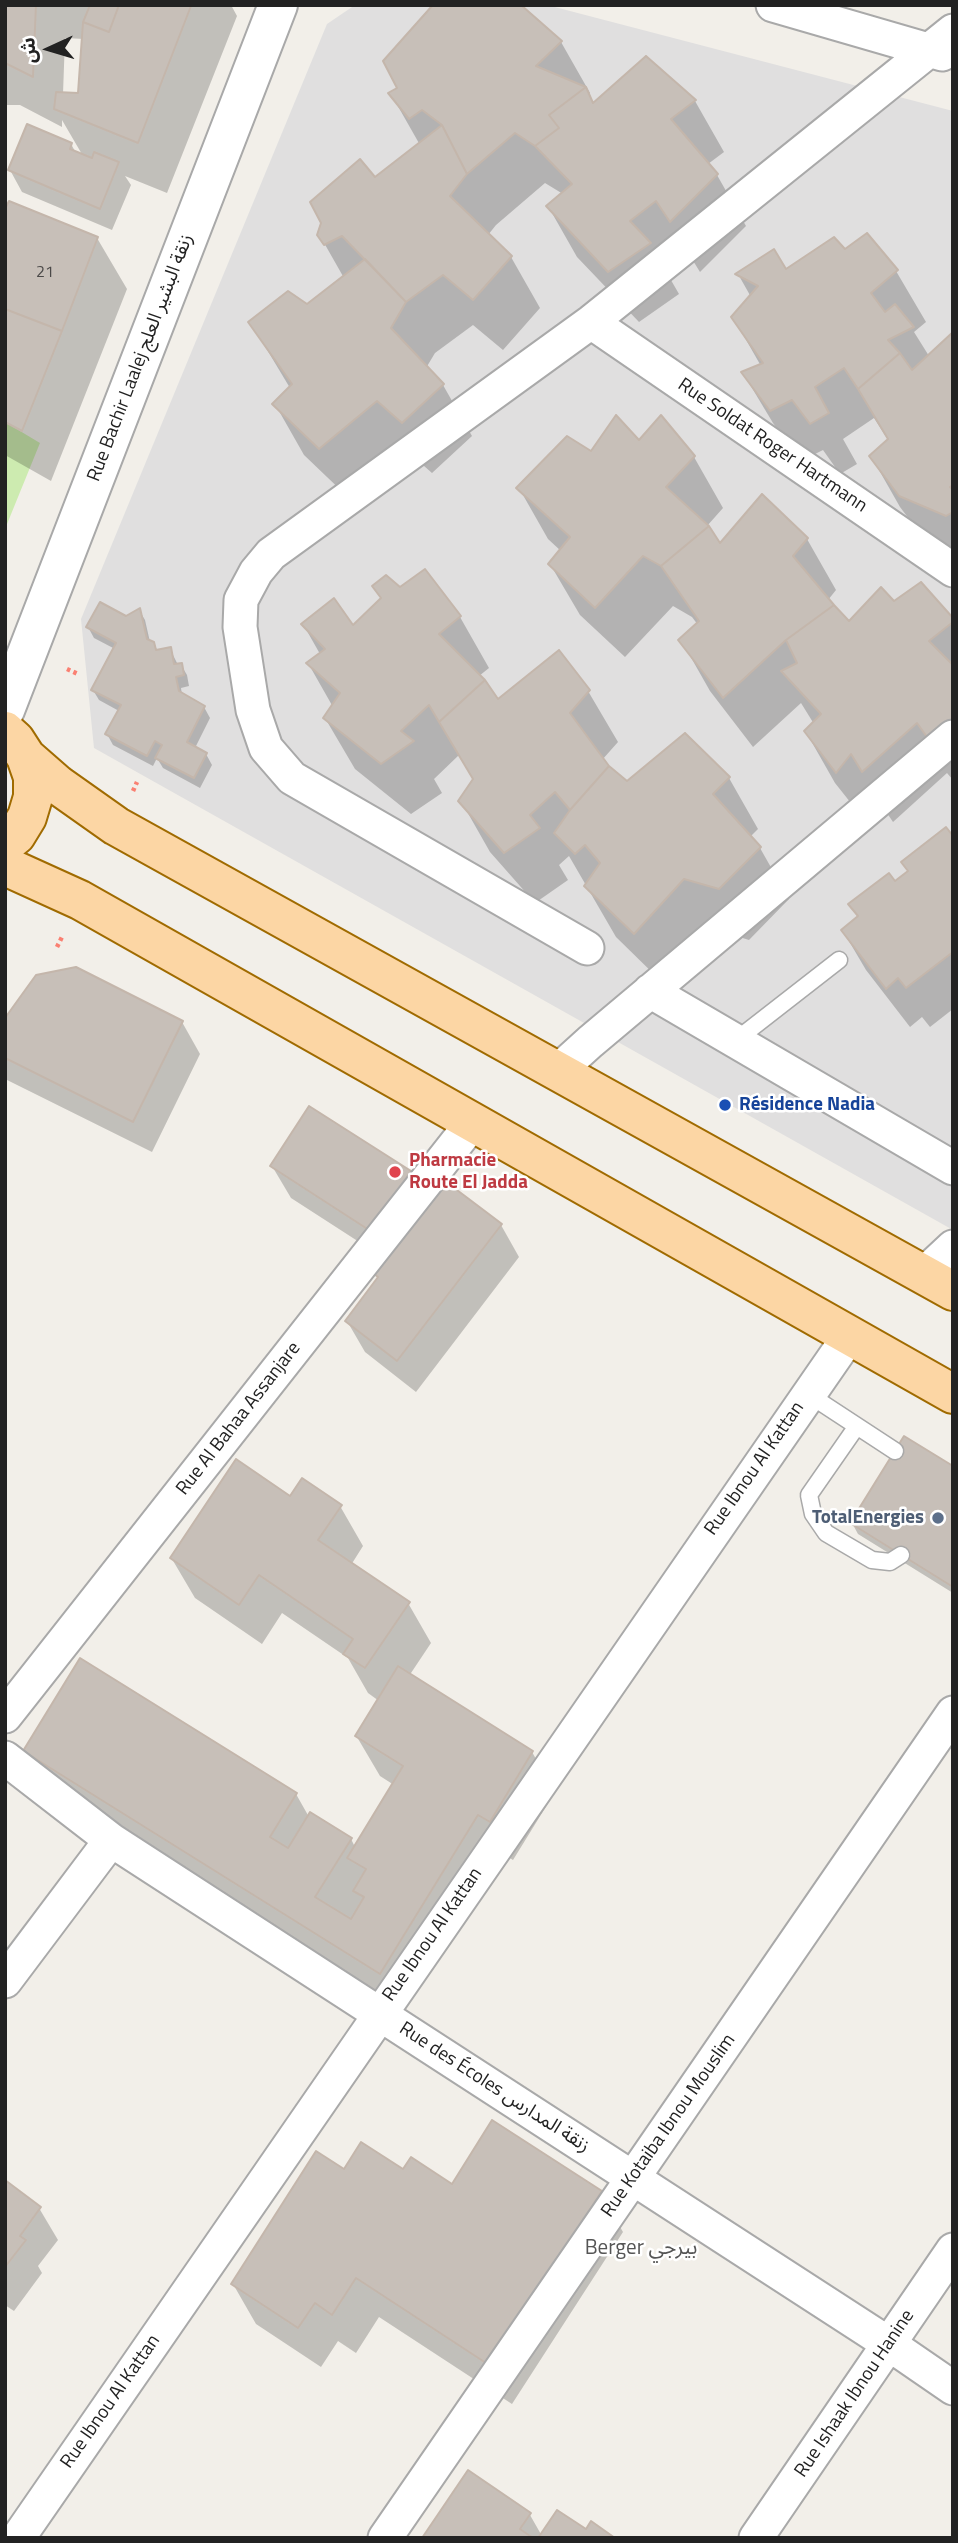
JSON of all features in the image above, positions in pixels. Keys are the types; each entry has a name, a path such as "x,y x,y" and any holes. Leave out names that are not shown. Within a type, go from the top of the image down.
{"main road":[{"path":"5,844 16,835 27,817 33,797 33,777 16,744"},
{"path":"16,744 81,803 116,826 938,1283"},
{"path":"5,866 80,900 953,1394"}],"street":[{"name":"Rue Bachir Laalej زنقة البشير العلج","path":"5,710 278,5"},
{"path":"773,5 944,46"},
{"path":"587,948 292,778 266,748 253,710 240,627 241,600 256,572 271,554 591,322 944,46"},
{"name":"Rue Soldat Roger Hartmann","path":"591,322 953,569"},
{"path":"558,1072 650,991 953,737"},
{"path":"650,991 953,1168"},
{"name":"Rue Al Bahaa Assanjare","path":"5,1716 473,1122"},
{"path":"938,1283 953,1247"},
{"name":"Rue Ibnou Al Kattan","path":"18,2538 379,2012 850,1335"},
{"name":"Rue Kotaiba Ibnou Mouslim","path":"384,2538 953,1713"},
{"name":"Rue des Écoles زنقة المدارس","path":"5,1758 111,1840 889,2344 953,2389"},
{"path":"5,1981 111,1840"},
{"name":"Rue Ishaak Ibnou Hanine","path":"756,2538 953,2250"}],"lane":[{"path":"735,1041 839,960"},
{"path":"808,1394 895,1451"},
{"path":"857,1426 809,1495 813,1514 826,1532 872,1560 890,1562 901,1555"}],"path":[{"path":"67,669 78,674"},
{"path":"132,792 137,782"},
{"path":"57,947 65,931"}],"shaded area":[{"path":"355,5 547,5 953,111 953,1230 94,748 81,619 327,24"}],"green space":[{"path":"5,422 40,443 5,529"}],"building":[{"path":"5,5 36,5 33,77 5,63"},
{"path":"90,5 119,5 109,32 83,22"},
{"path":"119,5 191,6 138,143 54,109 56,92 78,93 83,22 109,32"},
{"path":"521,5 562,41 536,66 586,87 549,115 559,128 535,146 515,133 467,174 442,125 422,110 409,119 388,93 397,88 383,61 432,6"},
{"path":"646,56 696,100 671,119 718,174 670,222 656,201 630,221 651,243 608,272 546,206 572,184 535,146 559,128 549,115 586,87 593,103"},
{"path":"27,124 72,143 70,149 92,158 94,152 119,162 100,209 8,170"},
{"path":"442,125 467,174 450,196 512,256 473,300 443,275 406,302 342,236 324,245 317,235 321,223 310,202 360,159 375,177"},
{"path":"9,201 98,237 62,331 5,309 5,209"},
{"path":"867,233 898,270 871,293 885,312 895,304 914,327 888,340 900,353 858,389 844,368 815,387 829,413 810,424 792,400 770,411 741,372 763,363 731,317 758,286 735,274 774,249 786,269 834,237 845,249"},
{"path":"365,259 406,302 391,328 444,384 402,423 377,401 319,449 272,404 292,384 248,322 288,291 307,304"},
{"path":"5,309 62,331 22,431 5,422"},
{"path":"953,332 953,485 950,487 953,490 953,512 946,516 899,496 869,456 888,439 858,389 900,353 912,370"},
{"path":"616,415 639,440 661,415 695,456 666,487 709,526 661,566 643,556 595,608 548,564 570,537 516,488 567,436 591,451"},
{"path":"762,494 808,538 793,556 834,605 786,640 723,698 678,640 699,621 661,566 709,526 720,543"},
{"path":"425,569 461,616 439,634 485,680 439,722 429,705 401,731 414,741 381,764 323,718 340,693 306,663 325,649 301,624 334,598 353,625 381,598 372,586 386,575 400,587"},
{"path":"921,582 953,618 953,622 929,641 953,665 953,728 932,744 917,723 862,772 851,754 836,773 804,731 821,714 781,671 797,663 786,640 834,605 849,621 881,587 894,601"},
{"path":"100,602 126,616 140,608 147,639 154,642 156,650 171,647 174,664 182,663 184,675 176,677 179,691 205,706 187,742 207,753 194,778 155,758 162,745 155,741 147,756 105,734 121,705 91,690 116,643 86,627"},
{"path":"559,650 590,690 570,713 609,766 570,810 555,792 530,815 540,828 504,853 458,801 473,779 439,722 485,680 498,699"},
{"path":"685,733 730,777 713,794 761,847 719,889 684,879 634,934 584,886 600,863 585,845 575,854 554,833 570,810 609,766 627,781"},
{"path":"946,827 953,836 953,952 906,988 898,978 886,989 841,930 858,916 848,904 889,873 895,881 908,871 901,862"},
{"path":"76,967 183,1021 133,1122 5,1058 5,1018 36,975"},
{"path":"309,1106 411,1171 372,1232 270,1166"},
{"path":"445,1181 502,1224 397,1361 345,1321 378,1277 374,1274"},
{"path":"904,1436 953,1466 953,1587 850,1523"},
{"path":"236,1459 290,1496 302,1478 342,1505 318,1540 410,1602 365,1668 343,1654 353,1639 259,1575 239,1605 170,1558"},
{"path":"80,1658 297,1793 270,1837 288,1848 310,1812 352,1838 315,1897 351,1919 364,1897 353,1891 366,1869 347,1858 403,1766 355,1736 398,1666 533,1751 490,1822 478,1815 380,1974 23,1751"},
{"path":"492,2120 602,2191 489,2365 356,2278 332,2315 315,2303 298,2328 231,2284 316,2151 344,2169 361,2142 403,2169 411,2157 452,2184"},
{"path":"5,2180 41,2207 20,2236 26,2240 5,2267"},
{"path":"468,2470 531,2513 520,2529 533,2538 422,2538"},
{"path":"557,2510 586,2529 591,2521 615,2538 538,2538"}],"place":[{"name":"Résidence Nadia","path":"725,1105"},
{"name":"Pharmacie Route El Jadda","path":"395,1172"},
{"name":"TotalEnergies","path":"938,1518"}],"district":[{"name":"Berger بيرجي","path":"641,2249"}]}
